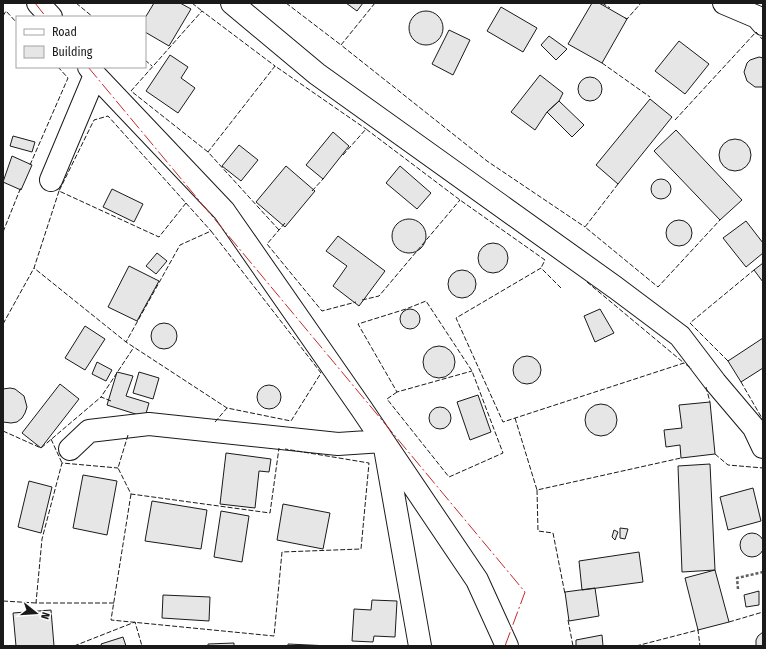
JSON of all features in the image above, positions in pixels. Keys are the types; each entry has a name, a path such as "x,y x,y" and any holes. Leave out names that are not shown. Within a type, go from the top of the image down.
{"street":[{"path":"38,3 50,16"},
{"path":"232,3 317,74 616,288 680,336 754,428 763,447"},
{"path":"724,3 757,17 763,24"},
{"path":"51,180 92,71 224,211 384,441 477,580 507,646"},
{"path":"70,449 89,431 149,424 338,444 384,441"},
{"path":"384,441 420,646"}],"path":[{"path":"738,589 737,578 763,572"}],"building":[{"path":"154,3 180,3 191,9 169,46 146,33 146,16"},
{"path":"346,3 363,3 357,11"},
{"path":"592,3 599,3 627,19 602,63 568,44"},
{"path":"501,7 537,28 523,52 487,31"},
{"path":"423,11 429,11 433,12 440,18 443,28 442,35 436,42 429,45 423,45 419,44 412,38 409,31 409,25 410,21 416,14"},
{"path":"449,30 470,40 453,75 432,64"},
{"path":"549,36 567,49 556,60 541,45"},
{"path":"679,41 709,64 685,94 655,71"},
{"path":"170,55 188,67 181,78 195,88 178,113 146,91"},
{"path":"759,57 763,58 763,87 755,87 747,81 744,72 747,63 750,60"},
{"path":"540,75 563,93 559,101 547,112 535,130 511,112"},
{"path":"585,77 595,77 602,84 602,94 595,101 585,101 578,94 578,84"},
{"path":"650,99 672,117 618,184 596,165"},
{"path":"559,101 584,125 572,137 547,112"},
{"path":"676,130 742,200 720,220 654,151"},
{"path":"333,132 349,146 323,179 306,165"},
{"path":"13,136 35,142 32,152 10,146"},
{"path":"735,139 746,144 751,155 746,166 735,171 724,166 719,155 724,144"},
{"path":"239,145 258,160 241,181 222,166"},
{"path":"12,156 32,165 21,190 3,182"},
{"path":"286,166 315,191 285,227 256,202"},
{"path":"400,166 431,193 417,209 386,183"},
{"path":"661,179 668,182 671,189 668,196 661,199 654,196 651,189 654,182"},
{"path":"112,189 143,204 134,222 103,207"},
{"path":"406,219 412,219 416,220 423,226 426,236 425,243 419,250 412,253 406,253 402,252 395,246 392,239 392,233 393,229 399,222"},
{"path":"679,220 688,224 692,233 688,242 679,246 670,242 666,233 670,224"},
{"path":"746,221 763,243 763,253 746,267 723,238"},
{"path":"338,236 385,271 359,306 333,286 347,266 326,251"},
{"path":"493,243 504,247 508,258 504,269 493,273 482,269 478,258 482,247"},
{"path":"157,253 167,261 156,274 146,266"},
{"path":"763,263 763,282 754,270"},
{"path":"129,266 159,281 137,321 108,307"},
{"path":"462,270 468,271 472,274 475,278 475,290 472,294 468,297 462,298 456,297 452,294 449,290 448,284 449,278 452,274 456,271"},
{"path":"406,309 414,309 420,315 420,323 414,329 406,329 400,323 400,315"},
{"path":"600,309 614,333 595,342 584,316"},
{"path":"164,323 173,327 177,336 173,345 164,349 155,345 151,336 155,327"},
{"path":"85,326 105,339 85,370 65,358"},
{"path":"763,338 763,368 741,382 728,361"},
{"path":"436,346 442,346 452,353 455,362 454,368 448,375 442,378 436,378 426,371 423,365 423,359 430,349"},
{"path":"527,356 537,360 541,370 537,380 527,384 517,380 513,370 517,360"},
{"path":"97,362 112,370 106,381 92,374"},
{"path":"117,372 133,376 126,396 149,403 145,417 107,405"},
{"path":"139,372 159,378 153,399 133,393"},
{"path":"60,384 79,399 41,448 22,433"},
{"path":"269,385 278,388 281,397 278,406 269,409 260,406 257,397 260,388"},
{"path":"3,389 15,389 24,396 27,407 22,418 17,422 11,423 3,422"},
{"path":"478,395 491,432 470,440 457,402"},
{"path":"710,402 715,454 681,458 680,445 666,447 664,430 682,428 679,405"},
{"path":"598,404 604,404 614,411 617,420 616,426 610,433 604,436 598,436 588,429 585,423 585,417 592,407"},
{"path":"440,407 448,410 451,418 448,426 440,429 432,426 429,418 432,410"},
{"path":"226,453 271,459 269,472 259,471 255,508 220,504"},
{"path":"710,464 715,570 682,572 678,466"},
{"path":"83,475 117,481 107,535 73,528"},
{"path":"29,481 52,487 41,533 18,527"},
{"path":"753,488 761,521 728,530 720,497"},
{"path":"152,501 207,510 201,549 145,541"},
{"path":"283,504 330,513 323,549 277,540"},
{"path":"221,511 249,516 242,562 214,557"},
{"path":"620,528 628,529 625,539 620,538"},
{"path":"614,530 618,532 615,540 612,537"},
{"path":"752,533 757,534 763,540 763,550 757,556 752,557 747,556 741,550 740,545 741,540 747,534"},
{"path":"639,552 643,582 582,590 579,561"},
{"path":"715,570 729,622 698,630 685,578"},
{"path":"595,588 599,616 569,621 565,592"},
{"path":"759,591 759,605 746,607 744,595"},
{"path":"163,595 210,597 209,621 162,618"},
{"path":"372,600 397,601 395,637 374,636 373,642 352,641 354,609 371,610"},
{"path":"51,610 54,646 16,646 13,613"},
{"path":"763,632 763,646 756,646 758,636"},
{"path":"602,635 603,646 576,646 576,640"},
{"path":"123,637 126,646 102,646 101,644"},
{"path":"234,643 234,646 208,646 208,644"},
{"path":"288,644 330,646 288,646"}],"fence":[{"path":"76,3 92,16"},
{"path":"192,3 202,11"},
{"path":"286,3 341,45"},
{"path":"375,3 341,45 487,161 585,227"},
{"path":"602,3 610,8"},
{"path":"625,18 627,19 641,3"},
{"path":"3,16 6,11 16,22"},
{"path":"208,152 131,91 202,11 275,66"},
{"path":"675,120 756,32 763,40"},
{"path":"146,61 152,66"},
{"path":"602,63 650,97"},
{"path":"279,230 208,152 275,66 366,129"},
{"path":"30,165 68,78 59,68"},
{"path":"186,203 159,237 59,191 94,120 108,116 211,231"},
{"path":"343,155 366,129 460,200 545,260 541,268"},
{"path":"312,191 324,178"},
{"path":"618,184 585,227 658,287 720,220"},
{"path":"3,232 21,187"},
{"path":"59,191 34,268 126,342"},
{"path":"362,300 379,296 460,200"},
{"path":"285,223 267,244 322,311 356,302"},
{"path":"211,231 321,373 291,421 227,408 126,342 180,245 211,231"},
{"path":"3,324 34,268"},
{"path":"561,288 541,268 456,318 503,422 684,363 692,369"},
{"path":"728,361 690,323 754,270"},
{"path":"587,282 684,363"},
{"path":"397,392 387,399 449,477 503,453 472,371 426,301 358,324 397,392 472,371"},
{"path":"111,401 101,397 134,347"},
{"path":"741,382 763,420"},
{"path":"706,387 710,402"},
{"path":"3,431 41,448 101,397"},
{"path":"215,422 227,408"},
{"path":"515,418 537,490 681,458"},
{"path":"128,435 118,468 131,494 270,513 279,448"},
{"path":"51,439 62,463"},
{"path":"131,494 111,620 274,636 282,552 361,549 369,463 285,449"},
{"path":"715,454 728,465 763,468"},
{"path":"114,603 36,603 42,539 62,463 118,468"},
{"path":"537,490 538,531 553,533 565,594"},
{"path":"3,601 36,603"},
{"path":"729,622 763,612"},
{"path":"568,620 573,646"},
{"path":"74,646 135,622 142,646"},
{"path":"636,646 698,630 700,646"}],"power":[{"path":"35,3 45,16"},
{"path":"89,68 525,592 505,646"}]}
